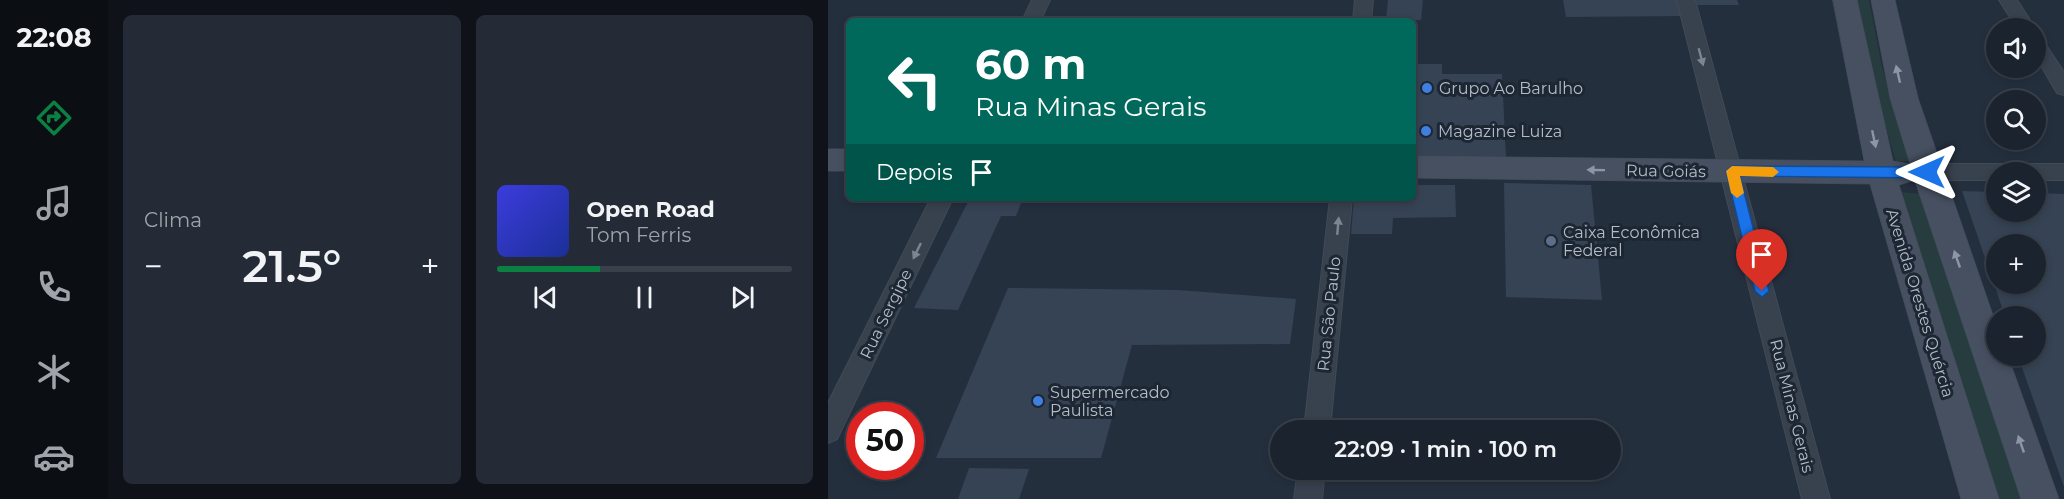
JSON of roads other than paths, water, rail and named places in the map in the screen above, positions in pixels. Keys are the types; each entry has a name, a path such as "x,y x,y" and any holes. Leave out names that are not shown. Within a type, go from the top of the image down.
{"main road":[{"name":"Avenida Orestes Quércia","path":"1845,0 1881,173 1980,499"},
{"path":"1883,0 1904,98 1927,172 2040,499"},
{"path":"828,160 846,160"},
{"name":"Rua Goiás","path":"1416,167 1927,172"}],"street":[{"path":"1032,18 1041,0"},
{"path":"1362,18 1364,0"},
{"name":"Rua Minas Gerais","path":"1686,0 1816,499"},
{"path":"2008,0 2020,18"},
{"path":"2046,59 2064,88"},
{"name":"Rua Goiás","path":"1927,172 2064,172"},
{"name":"Rua Sergipe","path":"828,430 941,201"},
{"name":"Rua São Paulo","path":"1318,420 1341,201"},
{"path":"1308,499 1311,480"}],"place":[{"name":"Grupo Ao Barulho","path":"1427,88"},
{"name":"Magazine Luiza","path":"1426,131"},
{"name":"Caixa Econômica Federal","path":"1551,241"},
{"name":"Supermercado Paulista","path":"1038,401"}]}
